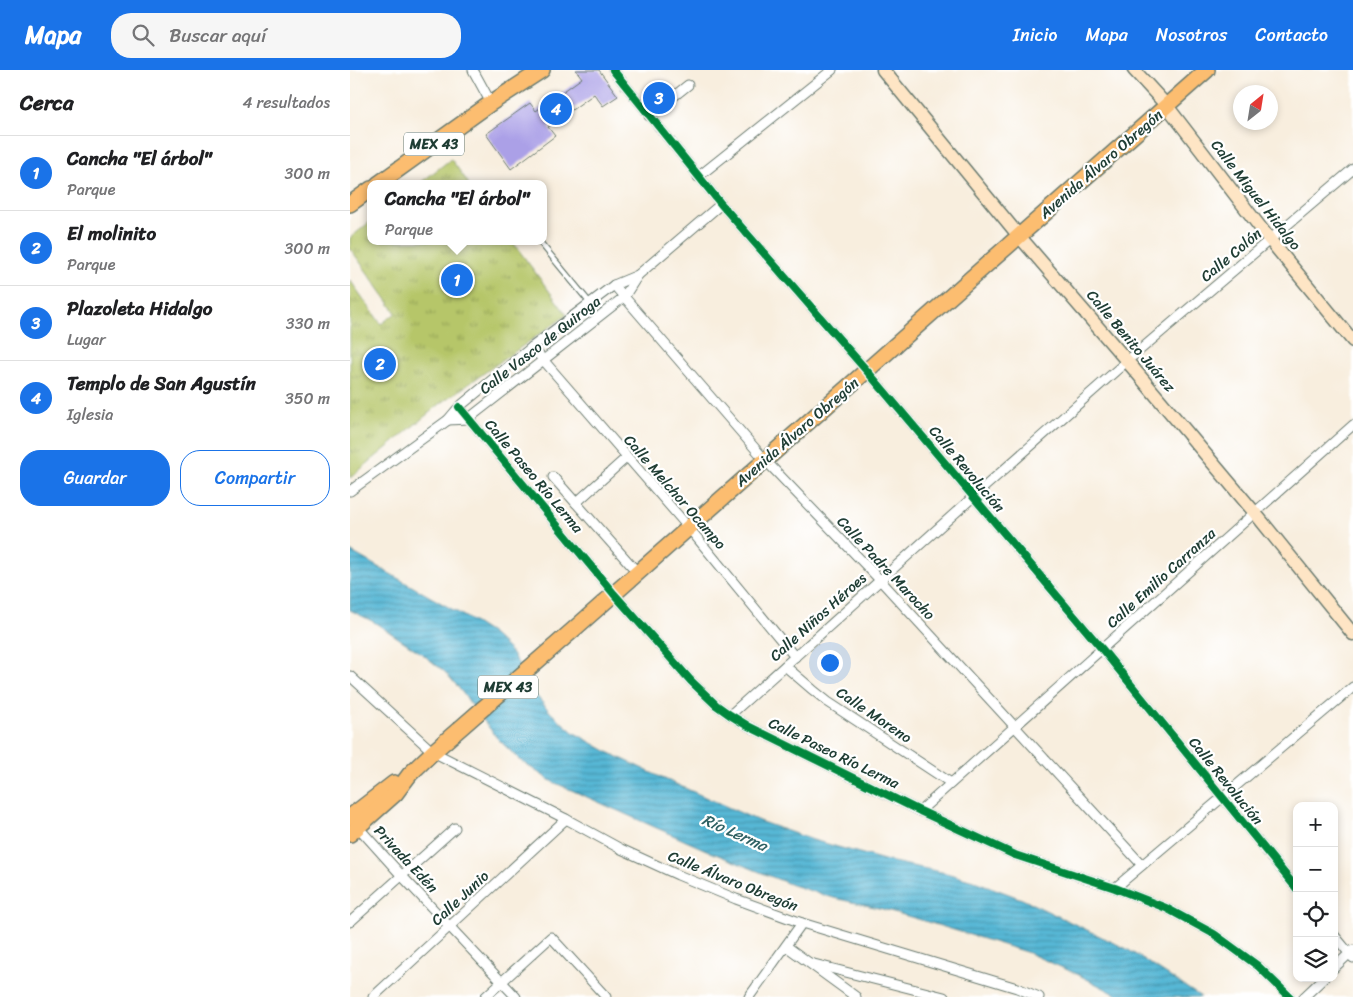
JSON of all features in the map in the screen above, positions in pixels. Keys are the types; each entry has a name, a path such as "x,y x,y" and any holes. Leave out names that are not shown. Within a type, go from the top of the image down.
{"main road":[{"name":"MEX 43","path":"384,180 490,103 542,70"},
{"name":"Avenida Álvaro Obregón","path":"353,826 390,786 410,774 1207,70"},
{"path":"350,204 367,192"}],"street":[{"path":"473,70 490,103"},
{"name":"Calle Revolución","path":"613,70 698,177 867,370 1102,649 1293,884"},
{"path":"698,177 832,70"},
{"name":"Calle Benito Juárez","path":"883,70 1019,236 1255,513 1353,634"},
{"name":"Calle Miguel Hidalgo","path":"1134,70 1166,106 1270,240 1353,341"},
{"path":"649,116 688,85"},
{"name":"Calle Colón","path":"1127,361 1353,169"},
{"name":"Calle Vasco de Quiroga","path":"350,491 448,420 459,407 532,347 590,303 614,285 638,274 721,204"},
{"name":"Calle Vasco de Quiroga","path":"468,419 624,297 638,274"},
{"name":"Calle Padre Marocho","path":"614,285 765,460 880,580 1142,865"},
{"name":"Calle Melchor Ocampo","path":"532,347 689,528 795,657"},
{"name":"Calle Niños Héroes","path":"730,715 1127,361"},
{"name":"Calle Paseo Río Lerma","path":"459,407 614,594 703,693 730,715 748,726 920,811 1015,855 1116,888 1166,908 1214,934 1258,966 1290,997"},
{"path":"448,420 468,419"},
{"name":"Calle Emilio Carranza","path":"920,811 1353,425"},
{"path":"576,503 627,456"},
{"path":"553,477 638,573"},
{"name":"Calle Moreno","path":"785,666 828,702 951,783"},
{"name":"Calle Álvaro Obregón","path":"350,676 438,748 621,849 736,899 802,923 1017,988 1039,997"},
{"path":"1116,888 1353,687"},
{"name":"Calle Junio","path":"373,997 566,819"},
{"name":"Privada Edén","path":"353,826 516,997"},
{"path":"350,922 455,828"},
{"path":"749,997 802,923"},
{"path":"485,997 552,937 606,997"},
{"path":"1336,937 1352,954 1338,965"},
{"path":"786,946 856,997"},
{"path":"810,963 944,997"},
{"path":"1304,997 1320,982"}],"lane":[{"path":"541,245 590,303"}],"green space":[{"path":"451,159 466,180 424,180"},
{"path":"367,224 367,245 515,245 567,315 440,404 350,478 350,280 381,324 396,313 350,248 350,238"}],"water":[{"name":"Río Lerma","path":"350,551 492,634 509,650 522,669 534,693 551,713 573,732 608,752 759,821 813,840 888,861 946,873 977,882 1022,899 1127,949 1201,997 1121,997 1077,974 1026,952 883,909 834,898 792,885 713,853 551,781 521,761 497,738 445,672 421,653 374,622 350,610"}],"building":[{"path":"576,70 599,70 618,96 603,106 594,94 548,127 555,136 511,169 486,134 530,103 536,111 582,78"}],"cycle path":[{"path":"613,70 721,204 867,371 1102,649 1293,884"},
{"path":"459,407 614,594 691,681 716,705 730,715 748,726 920,811 1015,855 1115,888 1166,908 1214,934 1258,966 1290,997"}],"place":[{"name":"Plazoleta Hidalgo","path":"659,98"},
{"name":"Templo de San Agustín","path":"556,109"},
{"name":"Cancha \"El árbol\"","path":"457,280"},
{"name":"El molinito","path":"380,364"}]}
